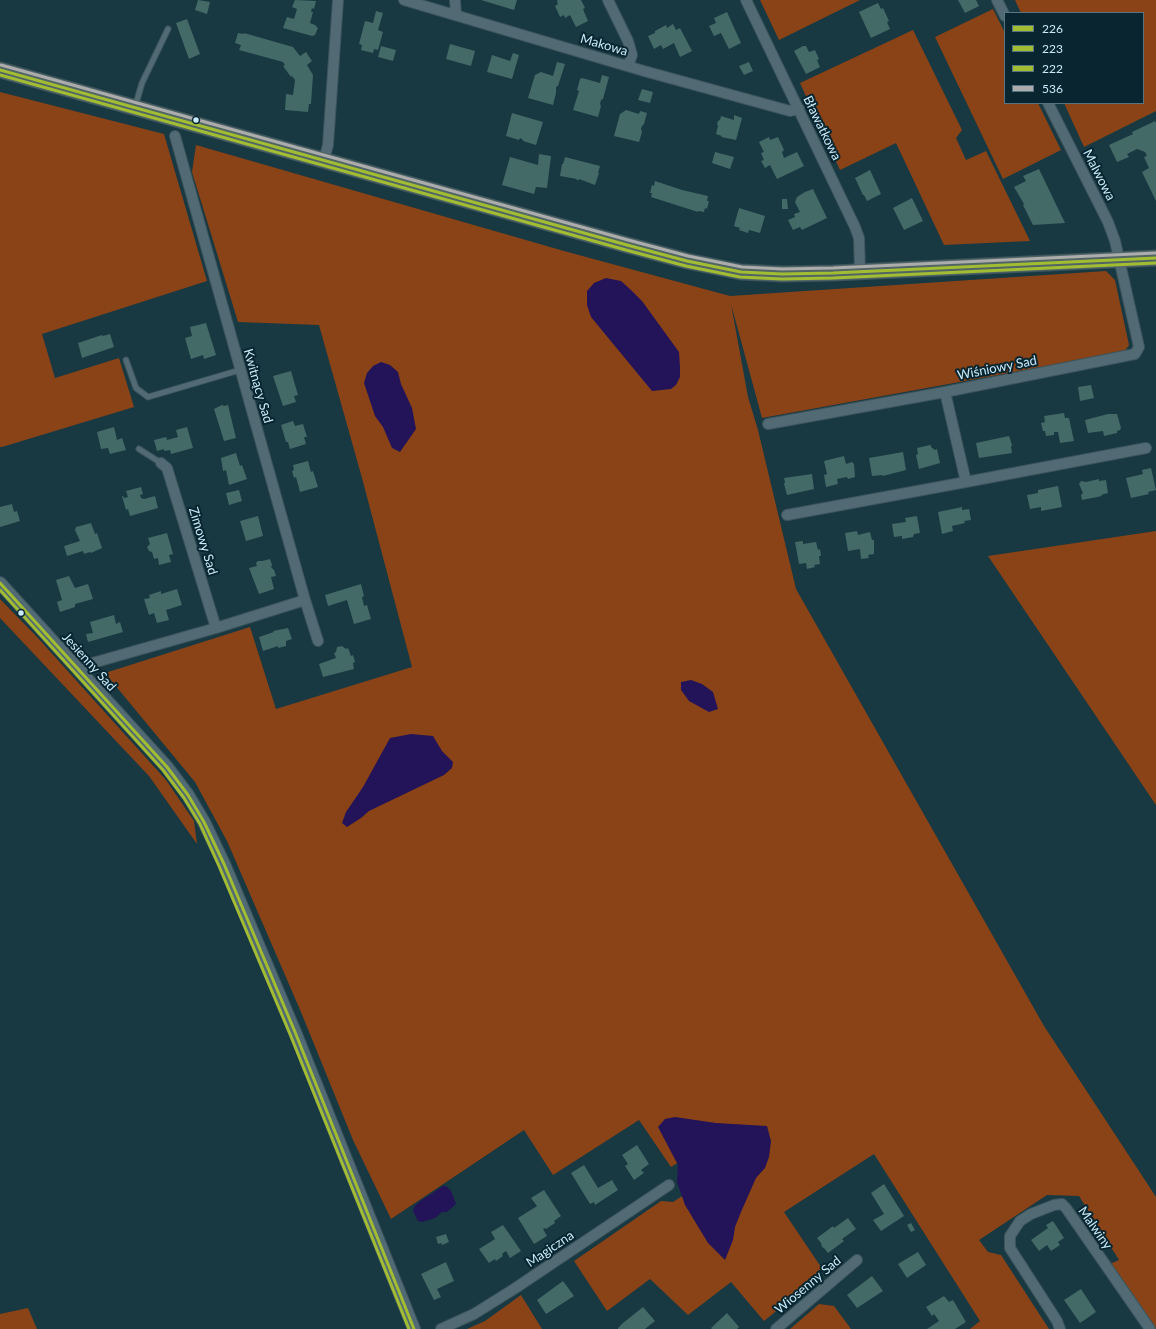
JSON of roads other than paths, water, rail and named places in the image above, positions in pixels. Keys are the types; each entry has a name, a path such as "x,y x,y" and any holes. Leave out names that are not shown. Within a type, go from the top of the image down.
{"main road":[{"path":"0,70 634,247 713,267 741,272 766,274 860,272 1156,258"}],"street":[{"path":"324,160 328,144 338,0"},
{"name":"Makowa","path":"404,0 628,66 790,111 799,109"},
{"path":"455,0 456,15"},
{"path":"608,0 628,40 632,55 628,66"},
{"name":"Bławatkowa","path":"746,0 855,227 859,238 860,272"},
{"path":"997,0 1004,14"},
{"name":"Malwowa","path":"1049,104 1108,222 1120,260"},
{"name":"Kwitnący Sad","path":"175,136 305,600 318,641"},
{"name":"Wiśniowy Sad","path":"768,424 945,392 1135,354 1139,347 1120,260"},
{"path":"945,392 966,482"},
{"path":"787,515 1146,448"},
{"name":"Zimowy Sad","path":"161,464 167,468 216,628"},
{"name":"Jesienny Sad","path":"0,583 159,758 188,795 204,822 224,864 295,1032 414,1329"},
{"path":"80,672 89,664 216,628 305,600"},
{"name":"Magiczna","path":"440,1329 474,1314 514,1289 670,1185"},
{"name":"Malwiny","path":"1060,1329 1057,1321 1010,1248 1010,1236 1020,1221 1031,1214 1054,1204 1062,1204 1066,1208 1150,1329"},
{"name":"Wiosenny Sad","path":"776,1329 857,1260"}],"lane":[{"path":"135,108 142,83 168,29"},
{"path":"126,360 136,388 148,397 240,370"},
{"path":"139,449 161,464"}]}
